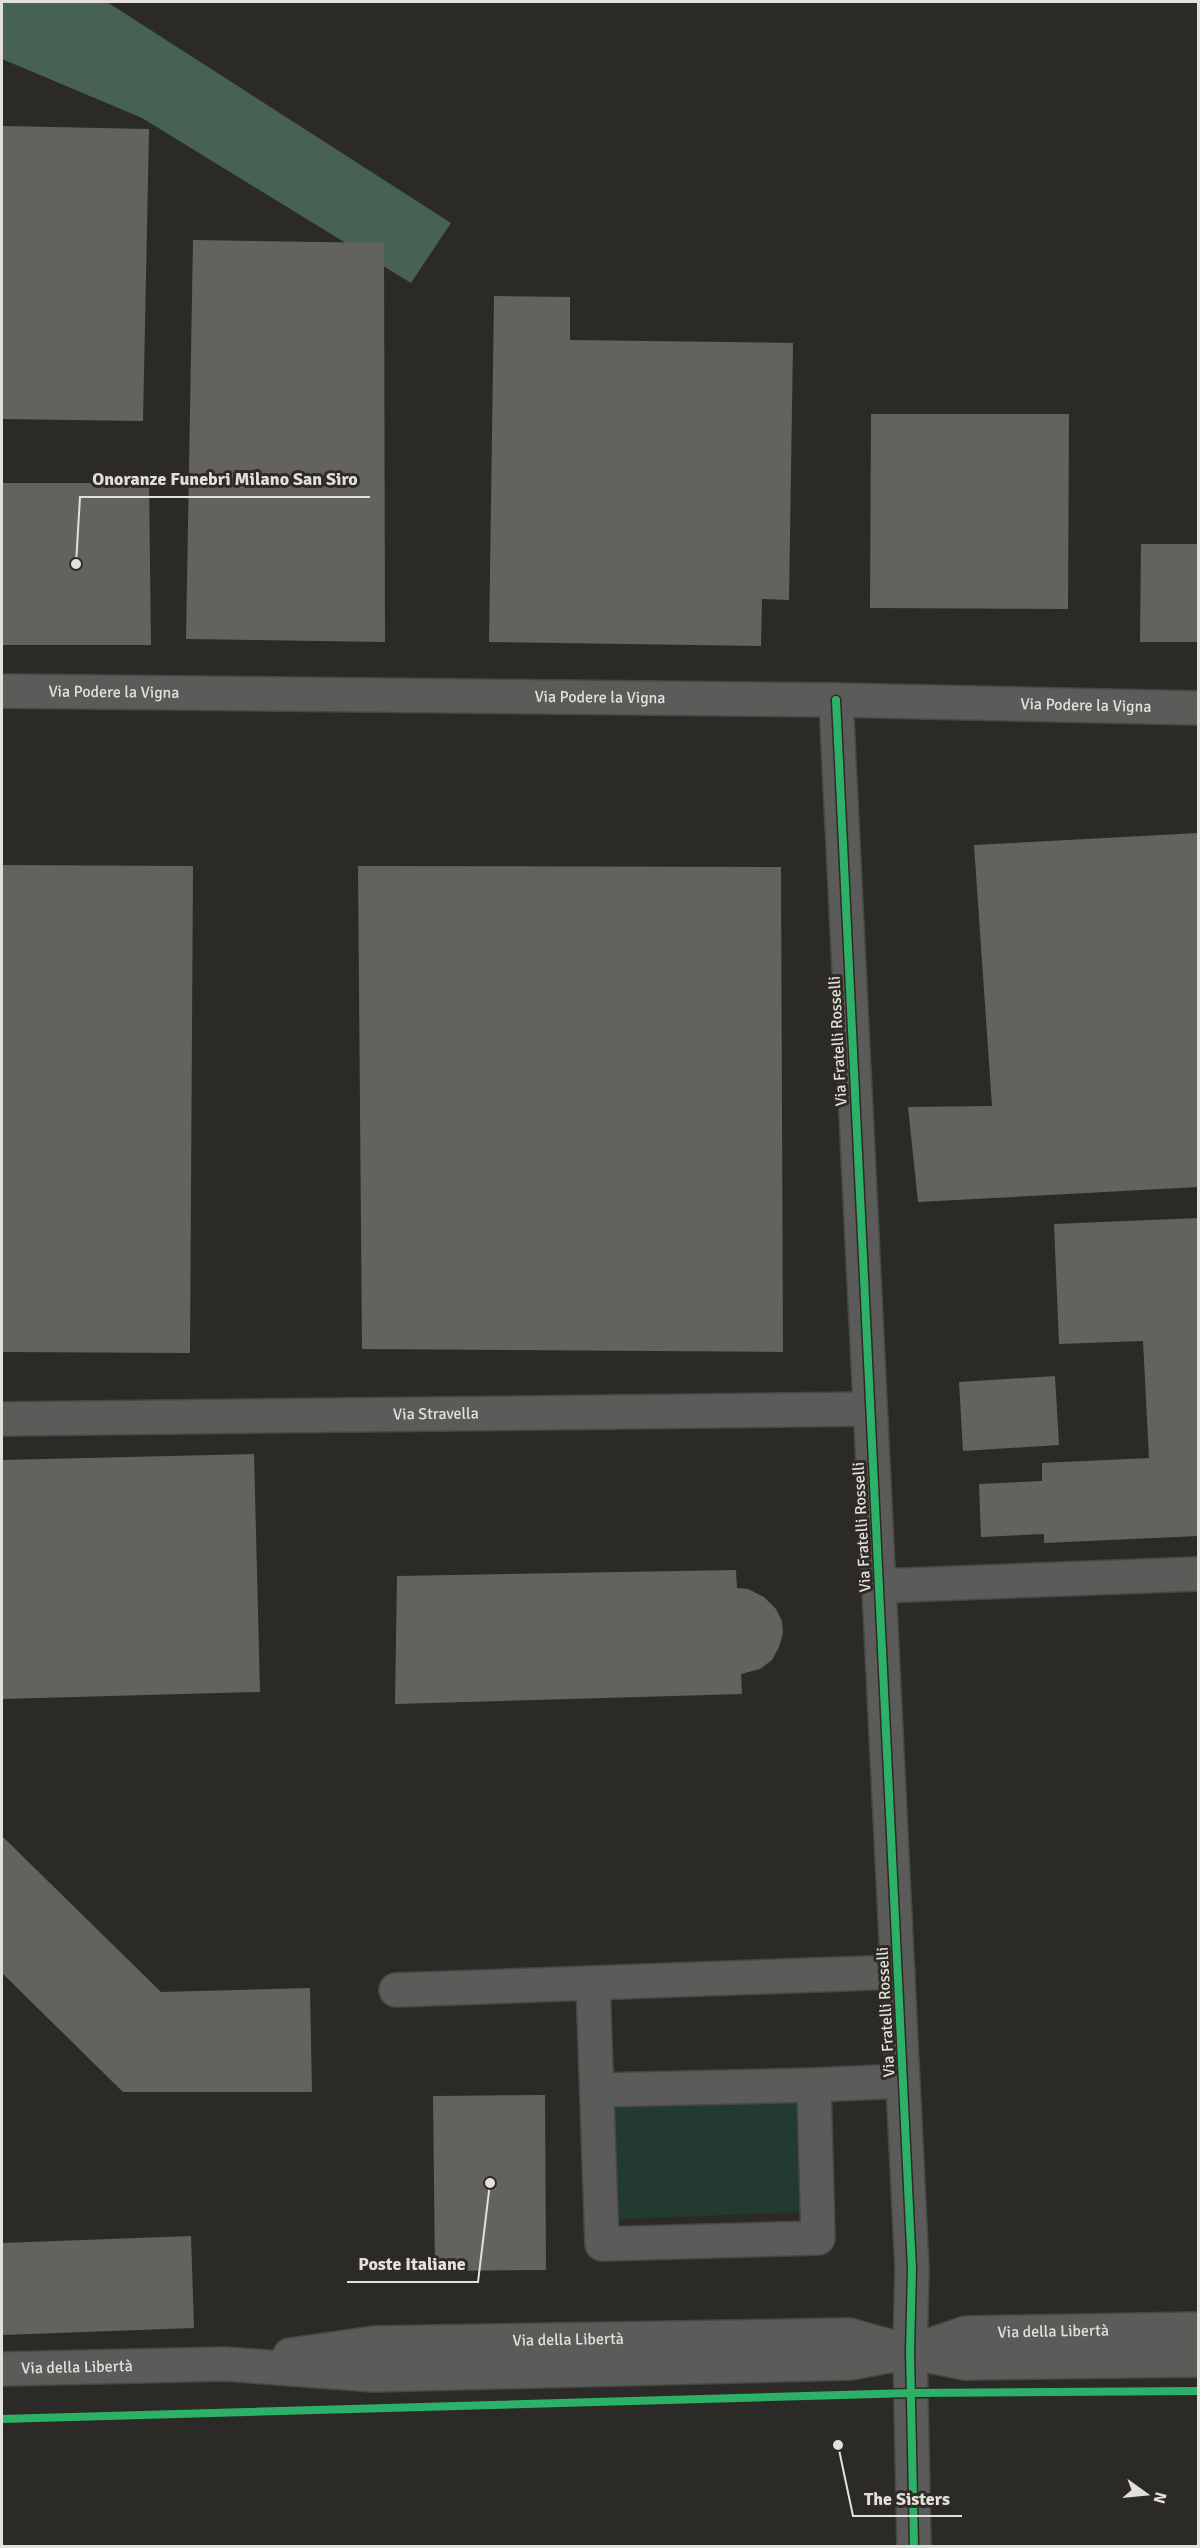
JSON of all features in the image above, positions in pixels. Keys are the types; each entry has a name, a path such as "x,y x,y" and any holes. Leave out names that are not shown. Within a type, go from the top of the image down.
{"street":[{"name":"Via Podere la Vigna","path":"2,692 836,700 1198,708"},
{"name":"Via Fratelli Rosselli","path":"836,700 912,2269 910,2352 914,2547"},
{"name":"Via Stravella","path":"2,1419 870,1409"},
{"name":"Via Fratelli Rosselli","path":"879,1586 1198,1574"},
{"path":"396,1990 898,1972"},
{"path":"593,1984 602,2244 818,2238 814,2085"},
{"path":"597,2090 903,2081"},
{"name":"Via della Libertà","path":"2,2369 225,2364 374,2375 849,2363 910,2352 966,2333 1198,2329"},
{"name":"Via della Libertà","path":"910,2352 965,2363 1198,2360"}],"green space":[{"path":"2,2 107,2 451,223 411,283 142,118 2,59"},
{"path":"802,2100 805,2212 617,2219 614,2106"}],"building":[{"path":"2,126 149,129 143,421 2,419"},
{"path":"193,240 384,243 385,642 186,639"},
{"path":"494,296 570,297 570,340 793,343 789,600 762,599 761,646 489,642"},
{"path":"871,414 1069,414 1068,609 870,608"},
{"path":"2,483 149,483 151,645 2,645"},
{"path":"1141,544 1198,544 1198,642 1140,642"},
{"path":"1198,833 1198,1187 918,1202 908,1107 992,1106 974,845"},
{"path":"2,865 193,866 190,1353 2,1352"},
{"path":"358,866 781,867 783,1352 362,1349"},
{"path":"1198,1218 1198,1536 1044,1543 1044,1534 981,1537 979,1484 1042,1481 1042,1463 1149,1458 1143,1341 1059,1344 1054,1224"},
{"path":"1055,1376 1059,1445 963,1451 959,1382"},
{"path":"254,1454 260,1692 2,1699 2,1460"},
{"path":"736,1570 737,1588 748,1589 764,1597 776,1609 782,1621 783,1633 772,1660 760,1669 741,1674 742,1694 395,1704 397,1576"},
{"path":"2,1836 161,1992 310,1988 312,2092 123,2092 2,1973"},
{"path":"545,2095 546,2270 435,2271 433,2096"},
{"path":"191,2236 194,2328 2,2335 2,2243"}],"cycle path":[{"path":"836,700 912,2269 910,2352 914,2546"},
{"path":"2,2419 911,2393 1198,2391"}],"place":[{"name":"Onoranze Funebri Milano San Siro","path":"76,564"},
{"name":"Poste Italiane","path":"490,2183"},
{"name":"The Sisters","path":"838,2445"}]}
